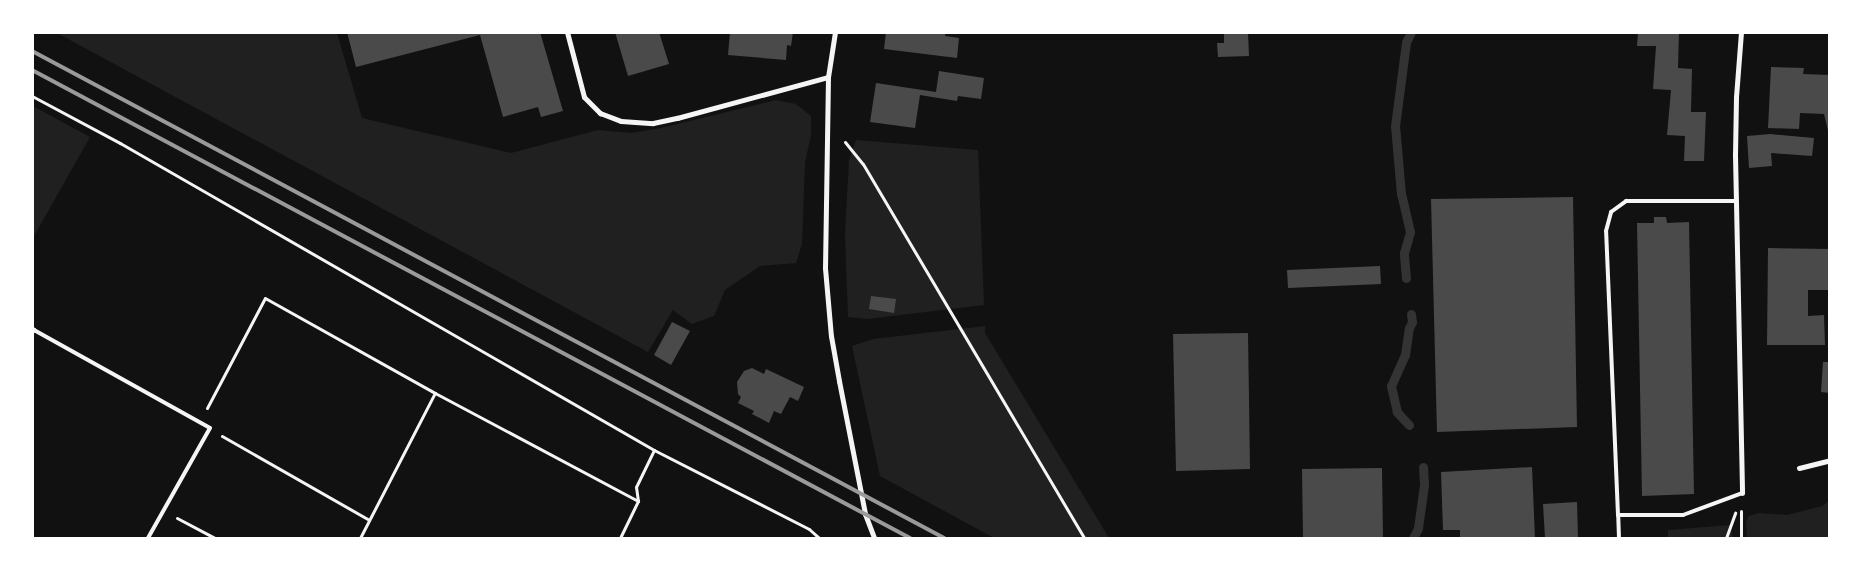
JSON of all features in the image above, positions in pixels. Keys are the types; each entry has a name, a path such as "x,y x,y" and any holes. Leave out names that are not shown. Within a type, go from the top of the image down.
{"street":[{"path":"567,32 584,97 600,113 621,121 653,123 677,118 828,77"},
{"path":"835,32 828,77 825,268 831,336 865,514 874,538"},
{"path":"1741,32 1736,97 1736,201 1742,493"},
{"path":"1799,468 1830,460"}],"lane":[{"path":"1619,538 1606,231 1611,212 1626,201 1736,201"},
{"path":"32,333 34,330 210,428 148,538"},
{"path":"1618,515 1683,515 1742,493"}],"path":[{"path":"32,96 120,143 654,450 810,529 819,538"},
{"path":"828,120 863,164 1084,538"},
{"path":"199,423 265,298 435,393 638,502"},
{"path":"360,538 435,393"},
{"path":"210,428 369,520"},
{"path":"620,538 638,502 636,487 654,450"},
{"path":"1741,538 1742,493"},
{"path":"164,511 215,538"}],"shaded area":[{"path":"57,33 337,33 362,118 511,153 598,130 631,133 661,128 776,100 796,104 811,116 811,136 805,162 802,244 796,263 760,266 725,290 714,316 692,324 673,310 648,352"},
{"path":"33,106 90,137 33,238"},
{"path":"856,140 978,150 984,305 867,319 848,317 845,234 849,160"},
{"path":"985,326 985,333 1109,538 994,538 880,476 852,346 873,339"},
{"path":"1829,501 1829,538 1747,538 1746,521 1749,516 1759,513 1787,515 1822,506"},
{"path":"1730,525 1733,538 1668,538 1668,530"}],"building":[{"path":"347,32 540,32 563,111 541,117 538,107 503,117 480,35 356,67"},
{"path":"615,32 659,32 669,64 628,76"},
{"path":"730,32 793,32 791,46 787,45 786,60 728,55"},
{"path":"886,32 946,32 945,36 959,38 957,58 884,49"},
{"path":"1224,32 1248,32 1249,56 1218,57 1217,43 1224,43"},
{"path":"1638,32 1679,32 1678,68 1692,69 1691,112 1706,112 1704,161 1684,161 1685,136 1667,135 1671,90 1653,89 1656,46 1637,46"},
{"path":"1771,67 1804,68 1803,74 1830,75 1830,139 1824,114 1800,113 1799,129 1768,128"},
{"path":"939,71 984,78 981,99 958,96 957,101 920,95 915,128 870,122 876,83 936,92"},
{"path":"1770,134 1814,138 1812,156 1771,153 1772,166 1749,168 1747,136"},
{"path":"1573,197 1577,427 1437,432 1431,199"},
{"path":"1654,217 1666,217 1667,223 1689,222 1694,494 1642,496 1637,223 1654,223"},
{"path":"1768,248 1829,249 1829,290 1808,290 1808,316 1824,315 1825,345 1767,345"},
{"path":"1380,266 1381,284 1288,288 1287,270"},
{"path":"871,296 896,299 894,313 869,309"},
{"path":"672,322 690,331 671,365 654,355"},
{"path":"1248,333 1250,469 1176,471 1173,334"},
{"path":"1823,362 1830,362 1830,393 1821,392"},
{"path":"752,368 764,374 766,369 804,387 798,401 790,397 781,414 774,411 769,423 752,414 754,411 738,403 741,397 738,394 737,382 744,371"},
{"path":"1532,467 1535,538 1460,538 1460,530 1443,530 1441,472"},
{"path":"1382,468 1383,538 1303,538 1302,469"},
{"path":"1577,502 1578,538 1545,538 1543,504"}],"waterway":[{"path":"1406,278 1404,253 1410,232 1401,194 1395,126 1406,42 1411,32"},
{"path":"1409,425 1397,412 1391,386 1405,355 1409,328 1412,322 1411,314"},
{"path":"1413,538 1418,528 1424,485 1423,467"}],"railway":[{"path":"32,51 944,538"},
{"path":"32,70 910,538"}]}
